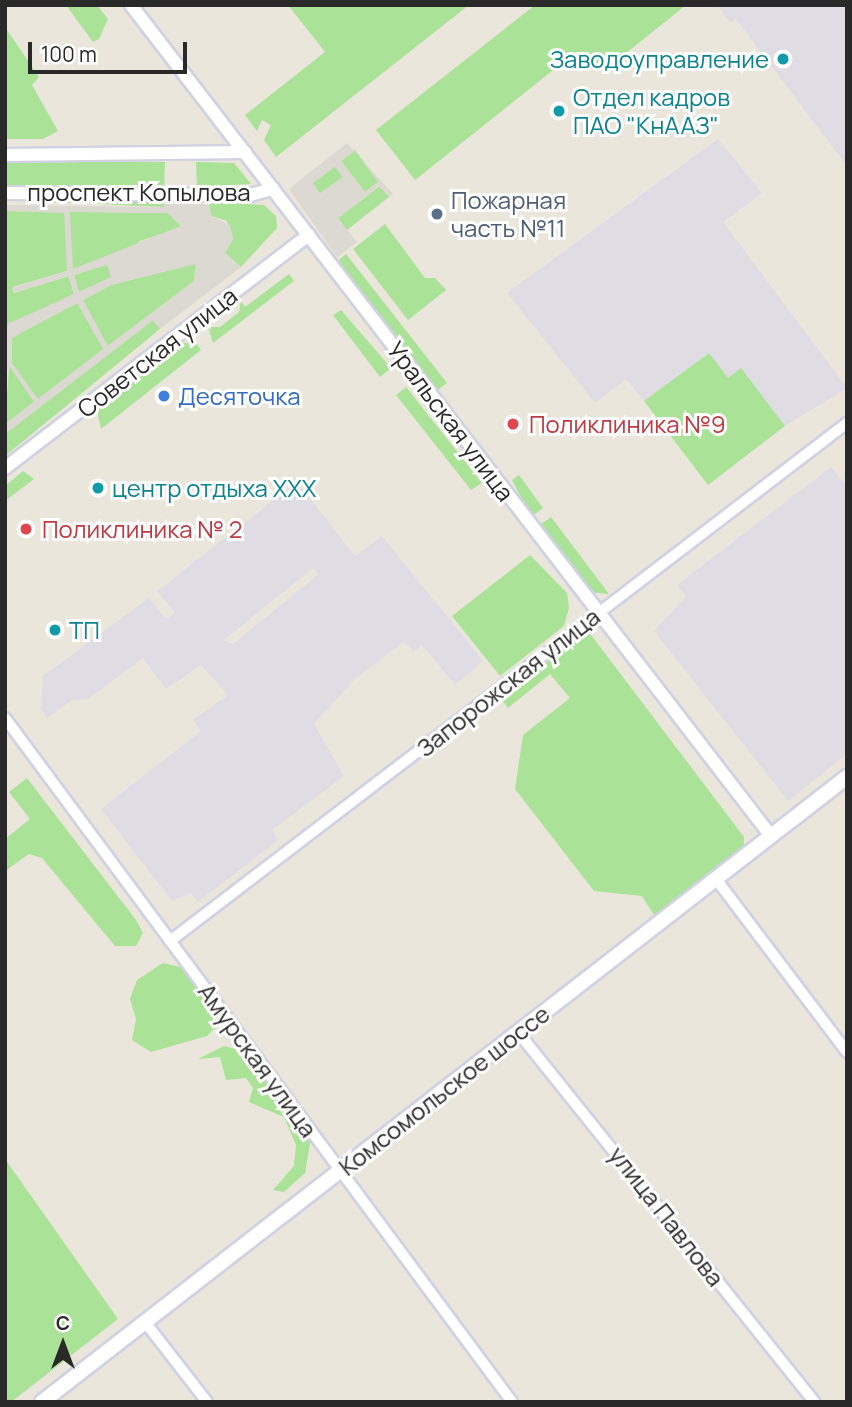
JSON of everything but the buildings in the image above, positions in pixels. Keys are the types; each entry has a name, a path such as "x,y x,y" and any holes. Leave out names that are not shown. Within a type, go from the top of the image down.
{"main road":[{"name":"Комсомольское шоссе","path":"42,1402 847,778"}],"street":[{"name":"Уральская улица","path":"131,5 771,836"},
{"name":"проспект Копылова","path":"5,155 245,152"},
{"name":"проспект Копылова","path":"5,193 250,195 273,188"},
{"name":"Советская улица","path":"5,468 309,235"},
{"name":"Запорожская улица","path":"170,940 847,423"},
{"name":"Амурская улица","path":"5,718 512,1402"},
{"path":"716,879 847,1052"},
{"name":"улица Павлова","path":"518,1032 814,1402"},
{"path":"145,1322 207,1402"}],"shaded area":[{"path":"717,5 847,5 847,166 736,19 730,23"},
{"path":"718,139 762,193 723,222 847,388 785,426 741,369 728,378 708,353 644,401 626,379 595,403 507,293"},
{"path":"347,143 355,151 341,161 365,192 378,182 359,156 393,194 389,197 379,186 338,218 357,242 337,257 289,189","holes":["335,167 343,177 320,193 313,183"]},
{"path":"164,201 209,202 211,216 230,225 233,239 225,253 241,267 160,329 153,320 5,434 5,424 34,402 10,367 5,371 5,325 74,294 68,276 14,293 12,288 67,271 64,213 5,211 5,205 164,207","holes":["70,212 168,213 181,226 73,269","196,264 194,281 108,346 83,300 111,285","107,265 111,277 79,292 74,275","77,303 103,349 38,399 12,363 12,338"]},
{"path":"831,467 847,487 847,754 788,801 654,631 686,597 677,585"},
{"path":"297,482 355,556 382,536 483,661 455,685 422,645 413,652 404,641 354,680 314,724 344,776 272,830 278,840 198,902 191,893 172,901 101,809 201,731 193,720 228,695 201,665 166,689 143,658 88,699 72,700 47,718 41,709 43,676 149,598 166,619 175,613 157,591","holes":["313,568 319,574 233,644 224,640"]}],"green space":[{"path":"66,5 97,5 108,19 99,39 93,42"},
{"path":"288,5 469,5 276,157 264,140 271,125 262,120 257,131 245,115 325,52"},
{"path":"535,5 686,5 610,66 591,66 576,52 415,180 376,130"},
{"path":"5,27 39,77 32,85 58,131 43,139 5,139"},
{"path":"355,150 379,182 365,192 341,161"},
{"path":"5,161 165,162 164,187 5,186"},
{"path":"196,162 234,163 251,184 197,187"},
{"path":"335,166 343,177 320,194 312,183"},
{"path":"380,186 389,197 347,230 338,218"},
{"path":"5,200 164,201 164,207"},
{"path":"209,202 264,205 276,216 277,228 241,267 225,253 233,239 227,221 211,216"},
{"path":"5,211 168,213 182,227 140,241 130,252 13,287 14,293 69,276 74,294 6,326"},
{"path":"385,224 425,278 435,278 446,290 408,320 353,249"},
{"path":"346,254 447,383 435,392 335,263"},
{"path":"196,263 194,281 5,424 11,338 111,285"},
{"path":"107,264 112,277 79,292 74,275"},
{"path":"289,274 294,281 213,343 208,327 220,327 239,312 241,301 245,307"},
{"path":"341,310 391,368 380,377 333,315"},
{"path":"153,320 160,329 5,456 5,434"},
{"path":"195,342 201,350 101,429 97,410 184,343"},
{"path":"709,353 728,378 741,368 785,426 708,485 644,401"},
{"path":"406,387 482,483 471,490 396,395"},
{"path":"23,471 34,479 5,501 5,486"},
{"path":"519,475 543,508 531,517 512,480"},
{"path":"551,517 609,594 587,592 537,527"},
{"path":"530,555 567,593 569,608 564,626 500,676 452,616"},
{"path":"585,627 744,837 744,851 656,918 642,896 594,891 515,789 523,735 570,698 550,674 508,708 498,695"},
{"path":"27,778 136,920 143,933 136,946 115,946 42,858 29,854 5,871 5,839 30,819 9,792"},
{"path":"163,963 184,968 219,1014 218,1025 207,1036 151,1052 132,1040 136,1019 130,999 137,980"},
{"path":"224,1046 243,1051 311,1138 305,1173 284,1192 273,1190 294,1166 296,1145 284,1117 249,1102 253,1088 246,1078 226,1080 220,1057 198,1059"},
{"path":"5,1159 118,1319 11,1402 5,1402"}],"place":[{"name":"Заводоуправление","path":"783,59"},
{"name":"Отдел кадров ПАО \"КнААЗ\"","path":"559,111"},
{"name":"Пожарная часть №11","path":"437,214"},
{"name":"Десяточка","path":"164,396"},
{"name":"Поликлиника №9","path":"513,424"},
{"name":"центр отдыха ХХХ","path":"98,488"},
{"name":"Поликлиника № 2","path":"26,529"},
{"name":"ТП","path":"55,630"}]}
